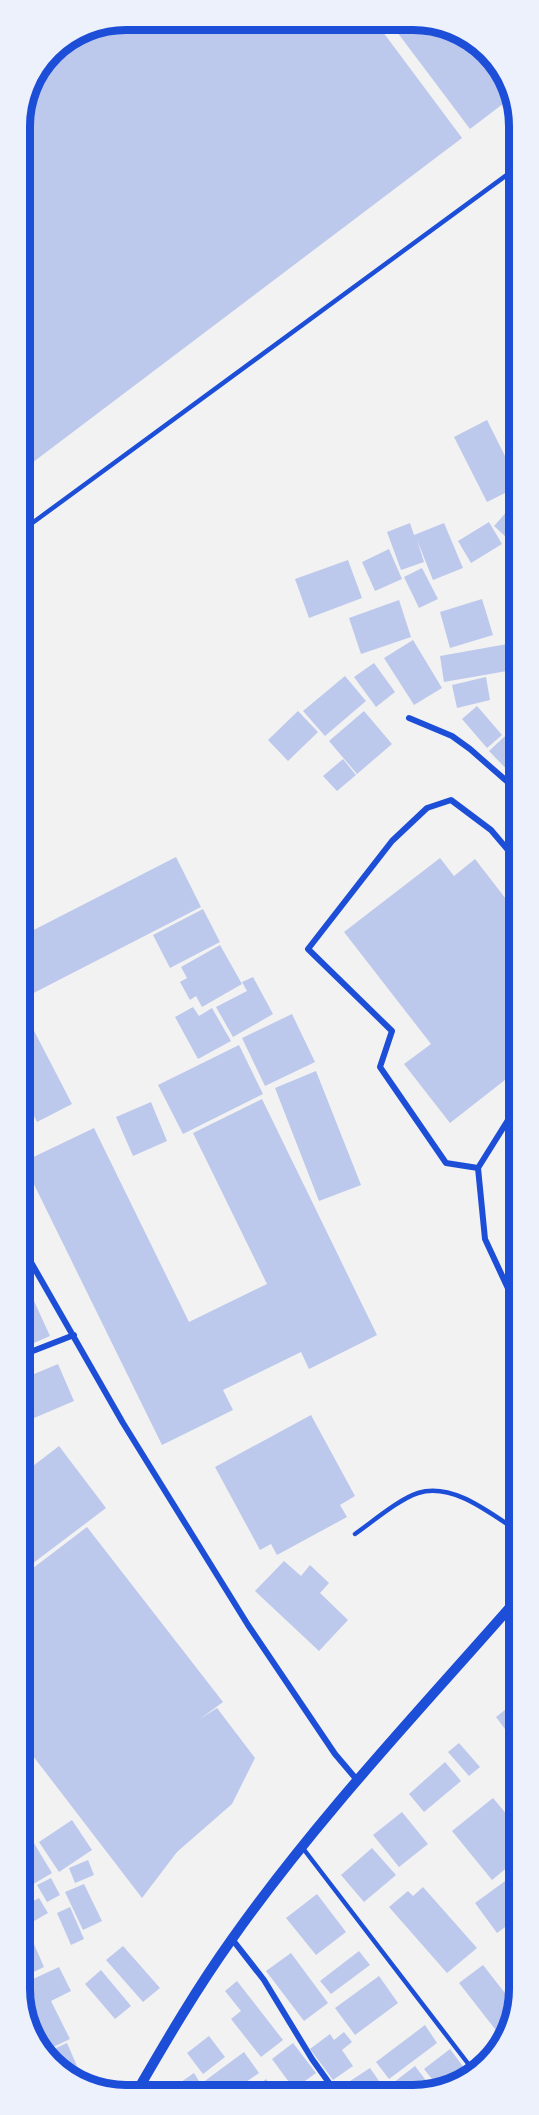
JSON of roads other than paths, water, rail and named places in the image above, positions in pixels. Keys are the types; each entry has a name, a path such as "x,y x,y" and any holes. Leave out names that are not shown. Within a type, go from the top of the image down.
{"street":[{"path":"409,718 452,736 509,783"},
{"path":"478,1168 446,1163 380,1067 392,1030 309,949 392,841 427,808 451,800 491,830 509,851"},
{"path":"509,1118 478,1168 485,1239 509,1291"},
{"path":"30,1259 123,1423 248,1624 335,1754 357,1780"},
{"path":"30,1352 74,1335"},
{"path":"141,2085 191,2001 232,1939 302,1847 357,1780 509,1608"},
{"path":"232,1939 264,1980 331,2085"}],"lane":[{"path":"30,525 509,173"},
{"path":"355,1534 416,1494 434,1490 459,1495 509,1526"},
{"path":"302,1847 470,2066"}]}
